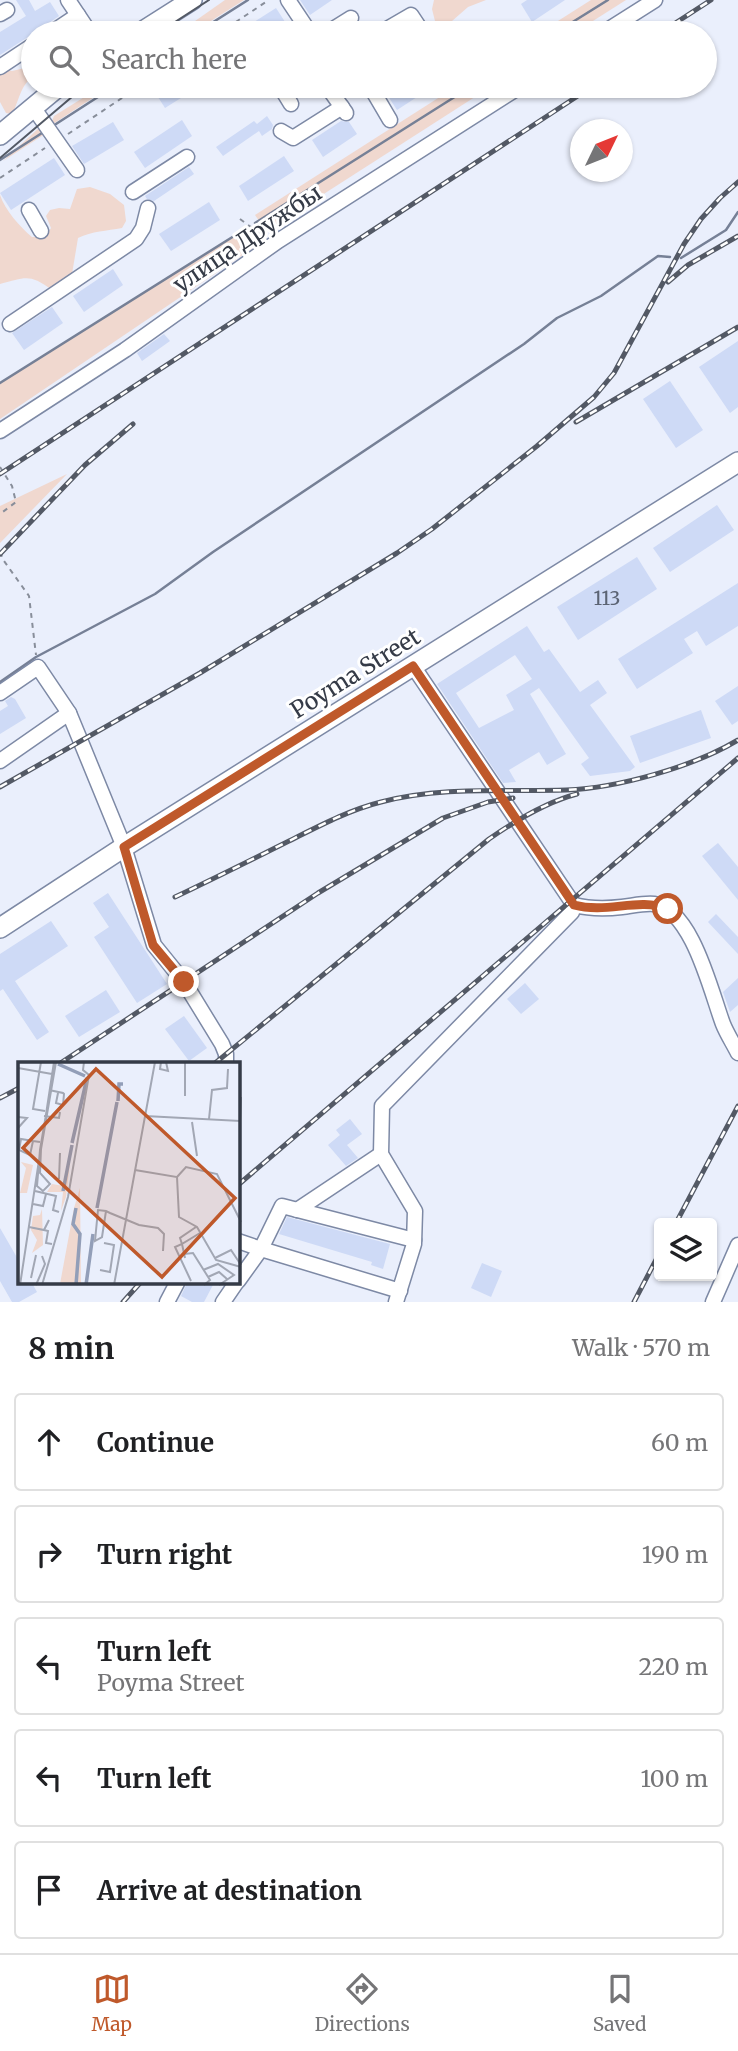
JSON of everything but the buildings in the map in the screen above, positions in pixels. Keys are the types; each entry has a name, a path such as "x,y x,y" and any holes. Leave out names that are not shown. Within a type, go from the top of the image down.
{"main road":[{"path":"159,21 192,0"},
{"path":"0,135 44,98"},
{"name":"Poyma Street","path":"0,928 413,666 736,468"}],"street":[{"path":"68,0 82,21"},
{"path":"288,0 302,21"},
{"path":"622,21 655,0"},
{"path":"69,21 78,15"},
{"path":"401,21 411,15 415,21"},
{"path":"0,67 21,53"},
{"path":"287,98 291,104"},
{"path":"281,131 292,138 345,111 336,98"},
{"path":"377,98 390,120"},
{"name":"улица Дружбы","path":"0,432 125,350 278,242 502,98"},
{"path":"33,107 77,170"},
{"path":"133,192 187,157"},
{"path":"10,324 136,239 144,228 148,208"},
{"path":"29,210 41,231"},
{"path":"413,666 574,905 601,909 656,904 668,909 682,922 692,938 725,1028 738,1053"},
{"path":"0,693 38,667 69,713 124,847 153,945 184,982 222,1044 226,1062"},
{"path":"0,761 69,713"},
{"path":"240,1242 398,1296 414,1240 415,1211 381,1154 382,1106 572,912 574,905"},
{"path":"297,1210 381,1154"},
{"path":"240,1278 261,1249 282,1206 414,1240"},
{"path":"713,1302 738,1245"},
{"path":"167,1302 176,1284"},
{"path":"223,1302 236,1284"}],"path":[{"path":"237,21 269,0"},
{"path":"0,178 121,98"},
{"path":"240,219 263,236"},
{"path":"0,467 12,486 16,502 0,514"},
{"path":"0,552 29,596 38,667"}],"shaded area":[{"path":"225,0 244,0 211,21 195,21"},
{"path":"434,0 486,0 468,7 452,21 435,21 432,9"},
{"path":"591,0 626,0 593,21 558,21"},
{"path":"0,68 12,71 21,69 21,92 12,114 6,113 0,102"},
{"path":"83,98 93,98 50,126 54,116"},
{"path":"438,98 473,98 266,231 255,215"},
{"path":"40,127 45,134 3,161"},
{"path":"90,187 110,194 124,205 126,221 122,228 78,238 70,286 52,290 27,278 0,284 0,195 18,223 32,237 38,237 45,235 51,228 46,216 50,210 70,209 77,189"},
{"path":"242,231 256,246 0,419 0,383"},
{"path":"67,474 0,543 0,506"}],"waterway":[{"path":"215,21 248,0"},
{"path":"574,21 608,0"},
{"path":"56,124 96,98"},
{"path":"255,223 453,98"},
{"path":"0,160 42,133"},
{"path":"681,258 726,230 738,212"},
{"path":"0,383 242,231"},
{"path":"0,682 36,657 155,594 213,552 524,344 557,318 601,296 658,256 670,257"}],"tram line":[{"path":"177,21 209,0"},
{"path":"0,158 71,98"}],"railway":[{"path":"679,21 711,0"},
{"path":"0,474 575,98"},
{"path":"0,787 200,673 397,553 432,529 537,446 594,397 614,373 684,244 701,219 738,182"},
{"path":"668,282 688,265 738,236"},
{"path":"576,422 738,327"},
{"path":"0,554 85,465 133,424"},
{"path":"175,897 334,819 381,802 450,792 566,790 608,785 678,767 738,740"},
{"path":"240,1183 738,758"},
{"path":"216,1062 489,839 531,813 577,794"},
{"path":"62,1062 318,893 443,818 488,802 513,798"},
{"path":"0,1098 18,1089"},
{"path":"679,1218 738,1106"},
{"path":"634,1302 654,1264"},
{"path":"123,1302 139,1284"}],"route":[{"path":"184,982 153,945 124,847 413,666 574,905 601,909 656,904 668,909"}]}
